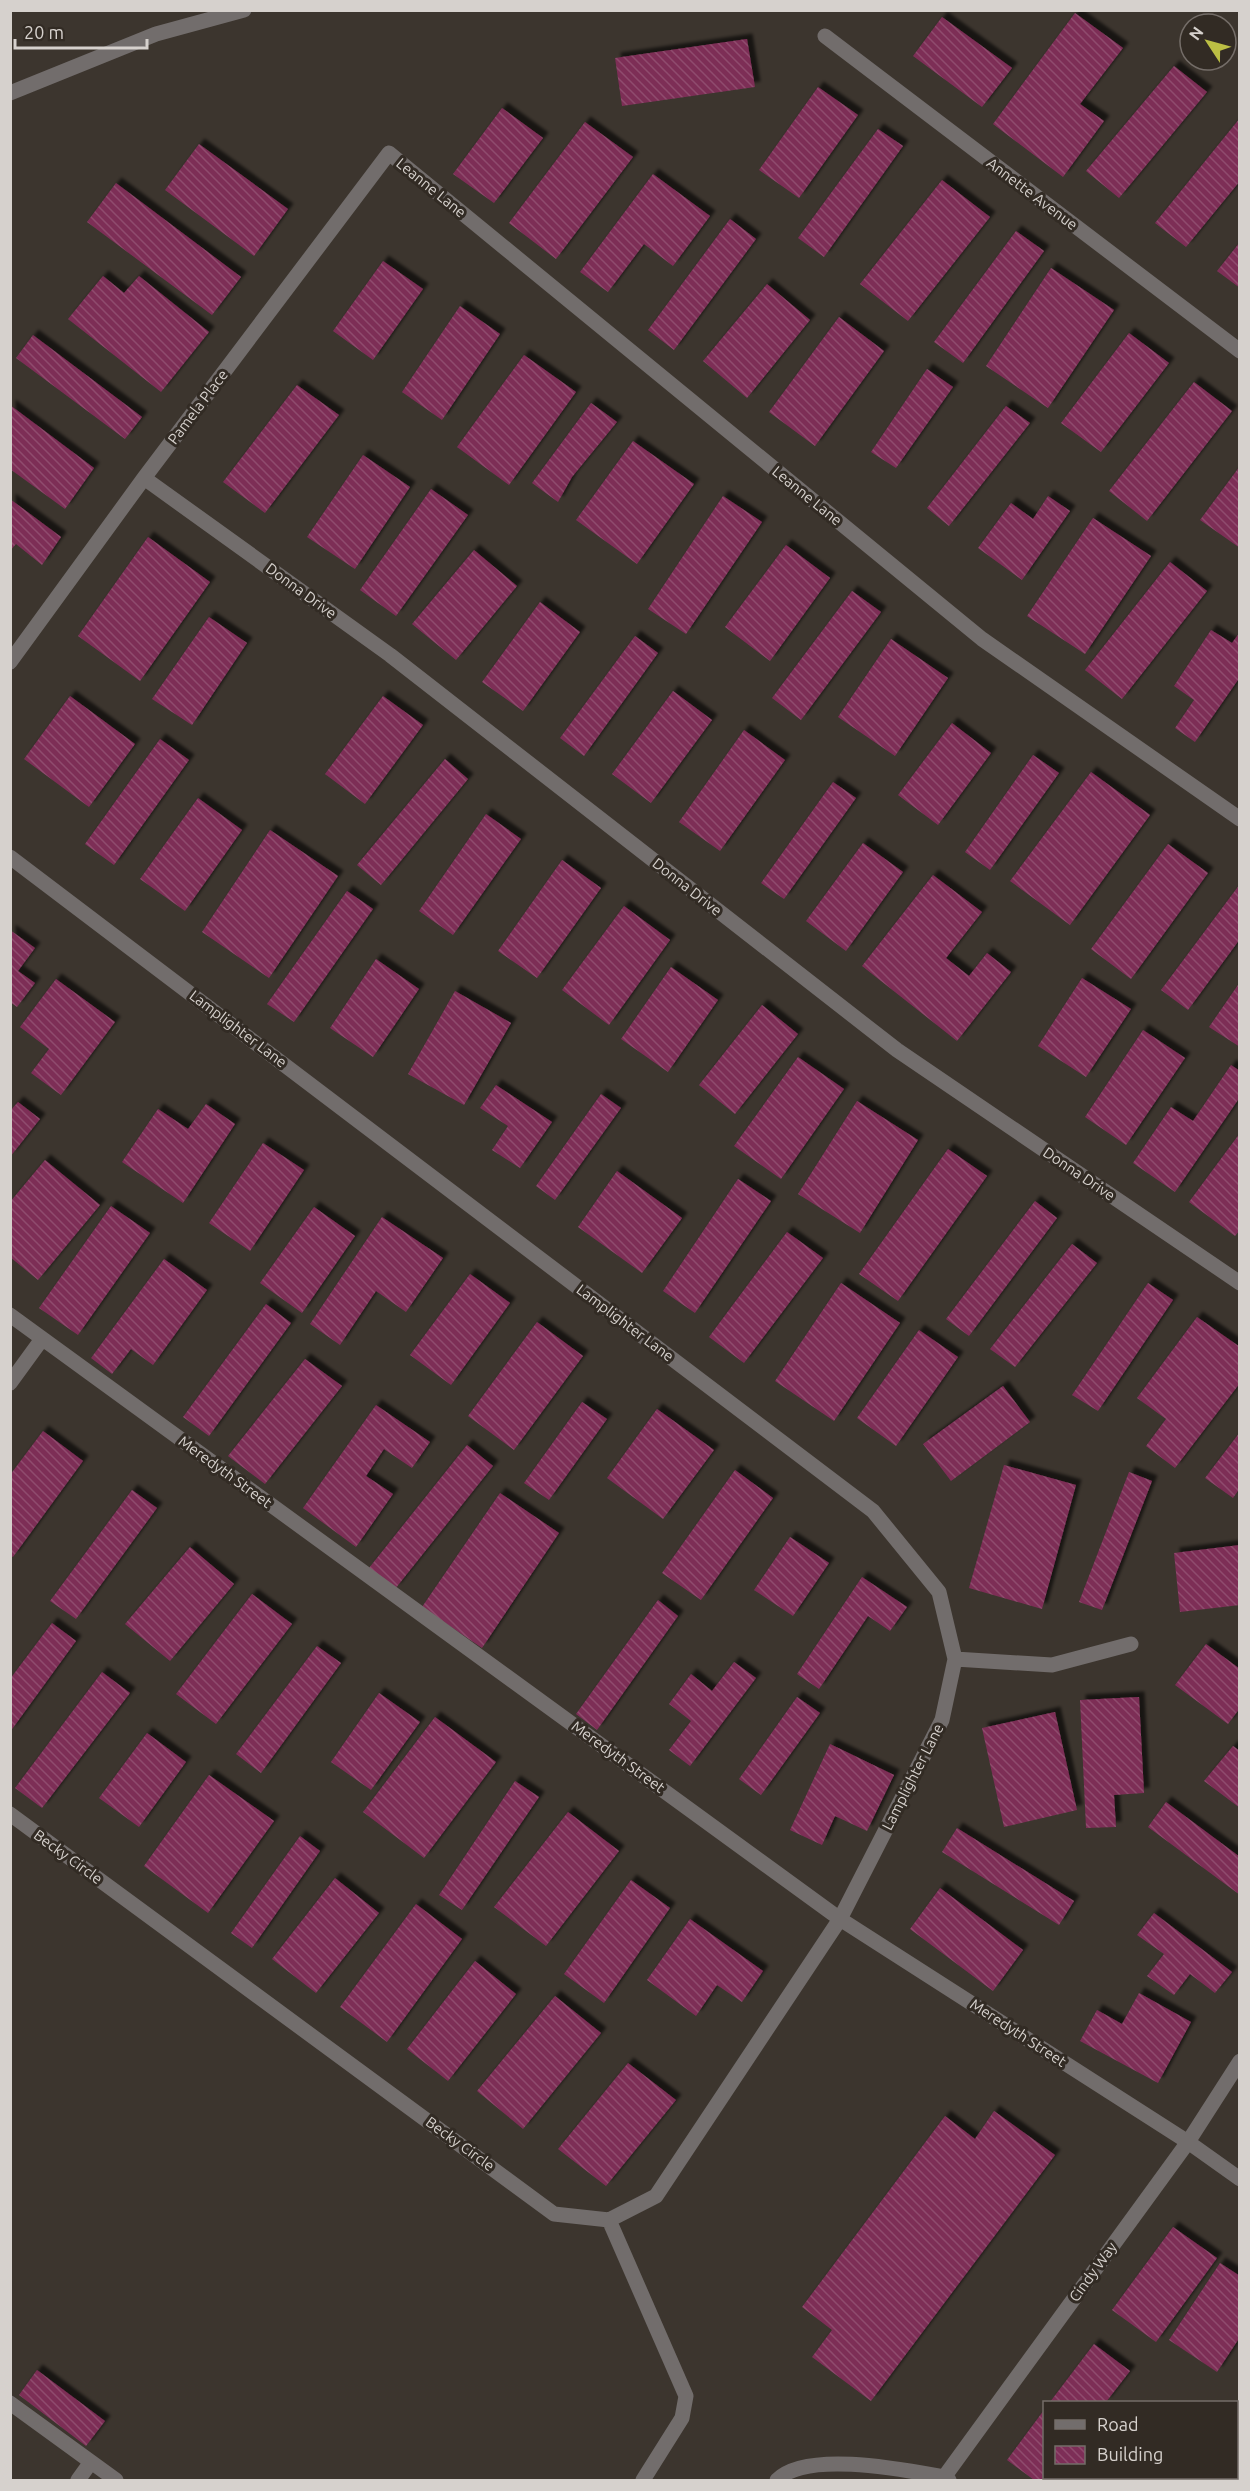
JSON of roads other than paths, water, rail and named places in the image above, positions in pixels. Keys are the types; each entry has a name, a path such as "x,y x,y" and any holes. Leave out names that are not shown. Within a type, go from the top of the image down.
{"street":[{"path":"10,93 156,34 244,10"},
{"name":"Annette Avenue","path":"825,36 1239,351"},
{"name":"Pamela Place","path":"10,662 144,478 389,153"},
{"name":"Leanne Lane","path":"389,153 982,639 1239,819"},
{"name":"Donna Drive","path":"144,478 390,655 897,1050 1239,1283"},
{"name":"Lamplighter Lane","path":"10,857 873,1511 939,1592 955,1659 942,1720 840,1919"},
{"name":"Meredyth Street","path":"10,1315 840,1919 1188,2142 1239,2179"},
{"path":"10,1383 42,1339"},
{"path":"955,1659 1052,1665 1131,1644"},
{"name":"Becky Circle","path":"10,1814 554,2214 609,2220"},
{"path":"643,2481 682,2418 686,2396 609,2220 656,2196 840,1919"},
{"name":"Cindy Way","path":"945,2479 1188,2142 1239,2061"},
{"path":"10,2403 116,2481"},
{"path":"78,2481 91,2462"},
{"path":"777,2481 797,2468 870,2464 945,2479"}]}
